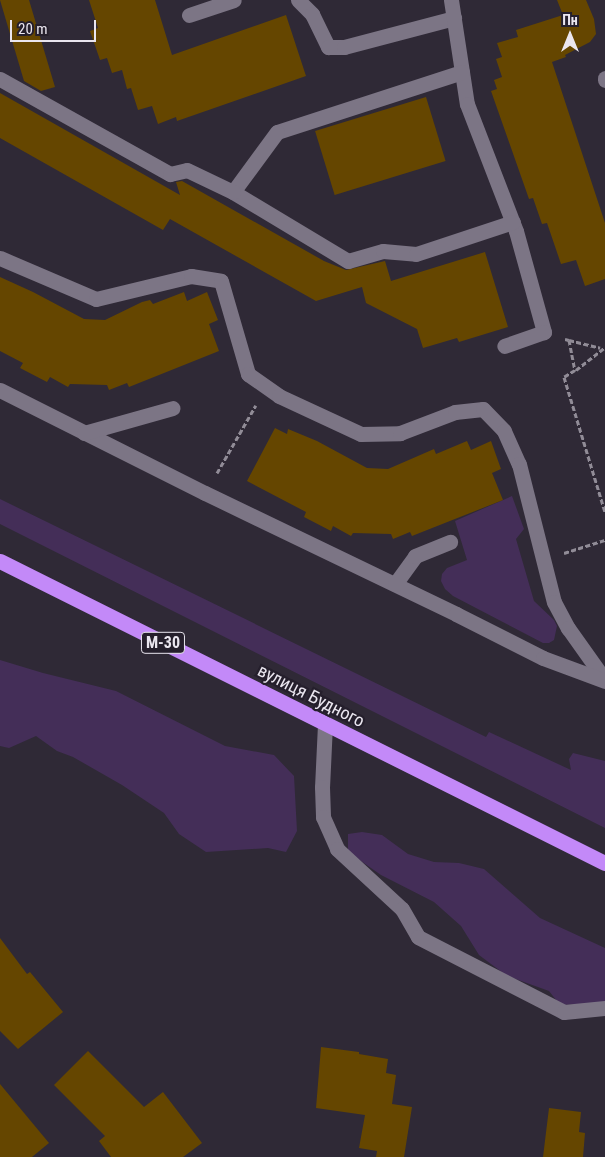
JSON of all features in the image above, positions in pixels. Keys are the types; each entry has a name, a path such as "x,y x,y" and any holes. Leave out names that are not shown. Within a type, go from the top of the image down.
{"highway":[{"name":"вулиця Будного","path":"0,561 605,863"}],"lane":[{"path":"189,15 234,0"},
{"path":"298,0 312,14 328,47 344,47 454,18"},
{"path":"451,0 467,104 513,222 544,332 504,346"},
{"path":"233,192 277,132 462,72"},
{"path":"0,79 170,174 187,170 233,192 348,260 383,251 416,254 513,222"},
{"path":"0,258 96,299 191,276 221,281 248,374 279,396 361,434 400,433 455,412 483,409 504,431 519,464 554,602 568,628 605,680"},
{"path":"0,390 543,658 605,680"},
{"path":"84,433 173,408"},
{"path":"395,584 415,556 450,542"},
{"path":"325,724 322,787 323,817 337,850 402,909 418,937 564,1012 605,1008"}],"path":[{"path":"544,332 569,340 603,347"},
{"path":"569,340 575,370"},
{"path":"603,347 564,377 605,512"},
{"path":"215,476 267,387"},
{"path":"571,551 605,540"}],"shaded area":[{"path":"512,496 524,529 516,539 534,601 554,620 557,626 554,640 549,643 543,643 453,596 445,589 441,581 442,574 447,568 467,560 455,521"},
{"path":"0,499 486,737 489,732 571,770 569,759 573,753 605,761 605,828 0,524"},
{"path":"0,660 116,691 225,746 274,755 294,776 297,831 286,852 268,848 206,852 179,834 164,813 122,785 73,757 57,751 36,736 9,748 0,746"},
{"path":"362,832 382,835 408,854 434,862 459,863 484,869 540,918 605,948 605,1003 560,1005 549,991 507,976 479,955 461,926 434,902 381,875 348,852 348,834"}],"building":[{"path":"0,0 29,0 55,87 41,91 24,81"},
{"path":"89,0 155,0 172,55 286,15 306,76 177,121 176,117 158,124 152,106 138,110 131,88 127,89 122,70 112,73 107,58 100,60 90,31 98,28"},
{"path":"557,0 586,0 594,19 596,34 590,42 565,55 566,57 552,62 605,223 605,279 585,286 576,260 561,264 547,223 542,224 533,198 529,199 491,91 497,89 494,80 502,77 496,59 502,57 497,43 518,37 516,30 563,15"},
{"path":"0,93 180,195 176,182 182,181 324,261 346,270 385,261 391,281 485,252 508,327 459,342 457,338 423,348 417,329 366,303 362,287 316,301 170,219 163,230 0,138"},
{"path":"426,97 446,161 335,195 315,131"},
{"path":"0,277 84,319 105,320 142,302 150,300 153,304 184,292 187,301 207,292 218,320 209,324 219,351 129,387 127,383 109,390 107,385 70,384 68,387 50,377 47,382 20,368 23,363 0,351"},
{"path":"275,428 287,434 288,429 317,441 367,468 388,469 434,449 436,454 467,441 471,450 491,441 501,469 492,473 503,500 412,536 410,532 393,539 391,534 353,533 351,536 333,526 331,531 304,517 306,512 247,481"},
{"path":"0,938 27,974 30,972 63,1012 18,1049 0,1031"},
{"path":"321,1047 359,1052 359,1054 388,1059 386,1073 396,1075 392,1104 412,1107 404,1157 376,1157 377,1151 359,1148 365,1115 316,1108"},
{"path":"88,1051 144,1107 163,1092 202,1143 183,1157 111,1157 99,1141 105,1136 54,1085"},
{"path":"0,1084 49,1143 32,1157 0,1157"},
{"path":"549,1108 581,1112 579,1132 585,1133 583,1157 543,1157"}]}
